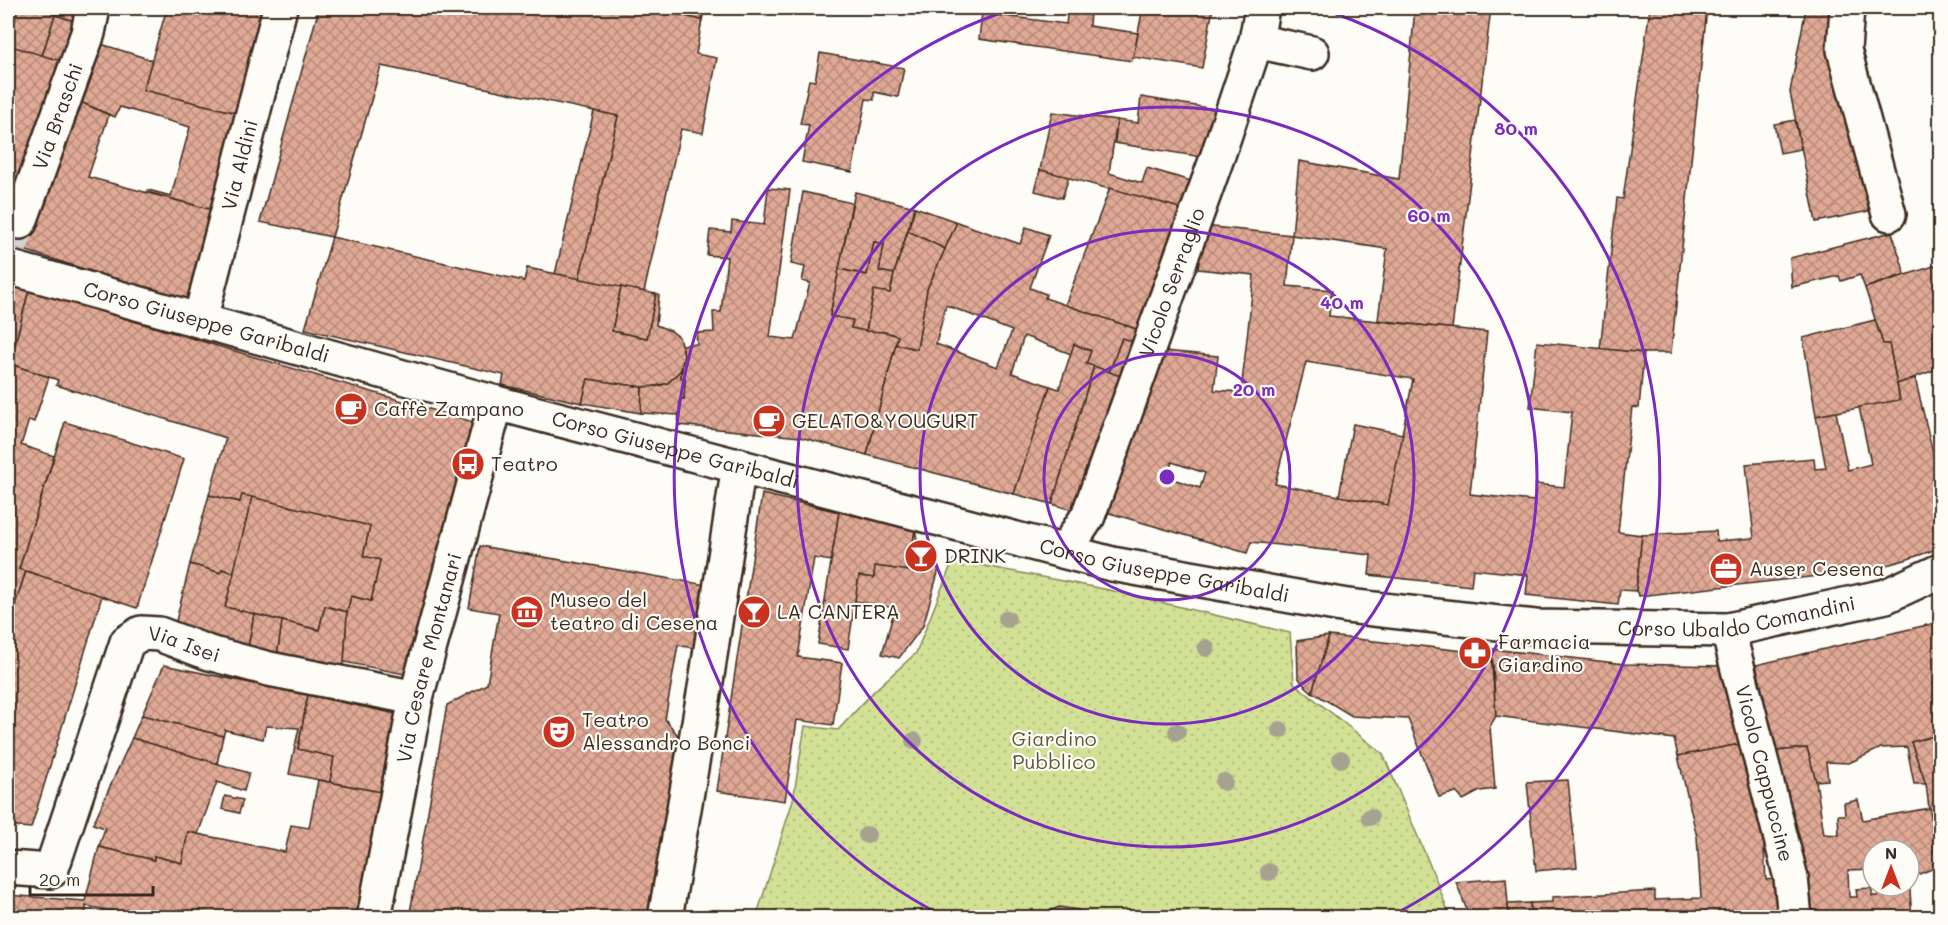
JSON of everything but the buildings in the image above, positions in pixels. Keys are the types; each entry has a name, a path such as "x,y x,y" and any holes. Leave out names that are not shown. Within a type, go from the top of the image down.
{"street":[{"name":"Via Braschi","path":"12,248 88,33 93,8"},
{"name":"Via Aldini","path":"200,320 280,8"},
{"name":"Vicolo Serraglio","path":"1065,551 1088,516 1218,155 1257,41 1262,8"},
{"path":"1847,8 1844,50 1889,214"},
{"path":"1257,41 1312,52"},
{"name":"Corso Giuseppe Garibaldi","path":"12,248 200,320 496,403 1112,564 1347,606"},
{"name":"Via Cesare Montanari","path":"374,918 416,698 496,403"},
{"path":"665,918 706,682 739,465"},
{"name":"Corso Ubaldo Comandini","path":"1347,606 1535,627 1728,630 1886,596 1941,571"},
{"name":"Vicolo Cappuccine","path":"1728,630 1791,878 1795,918"},
{"name":"Via Isei","path":"8,868 51,871 127,642 141,633 159,634 209,653 269,669 416,698"}],"green space":[{"name":"Giardino Pubblico","path":"953,560 1109,590 1290,633 1294,683 1383,754 1450,917 756,918 793,800 805,726 838,730 874,691 916,653"}],"tunnel":[{"path":"11,246 20,222"}],"place":[{"name":"Caffè Zampano","path":"351,409"},
{"name":"GELATO&YOUGURT","path":"769,421"},
{"name":"Teatro","path":"468,464"},
{"name":"DRINK","path":"921,556"},
{"name":"Auser Cesena","path":"1726,569"},
{"name":"Museo del teatro di Cesena","path":"527,612"},
{"name":"LA CANTERA","path":"754,612"},
{"name":"Farmacia Giardino","path":"1475,653"},
{"name":"Teatro Alessandro Bonci","path":"559,732"}]}
